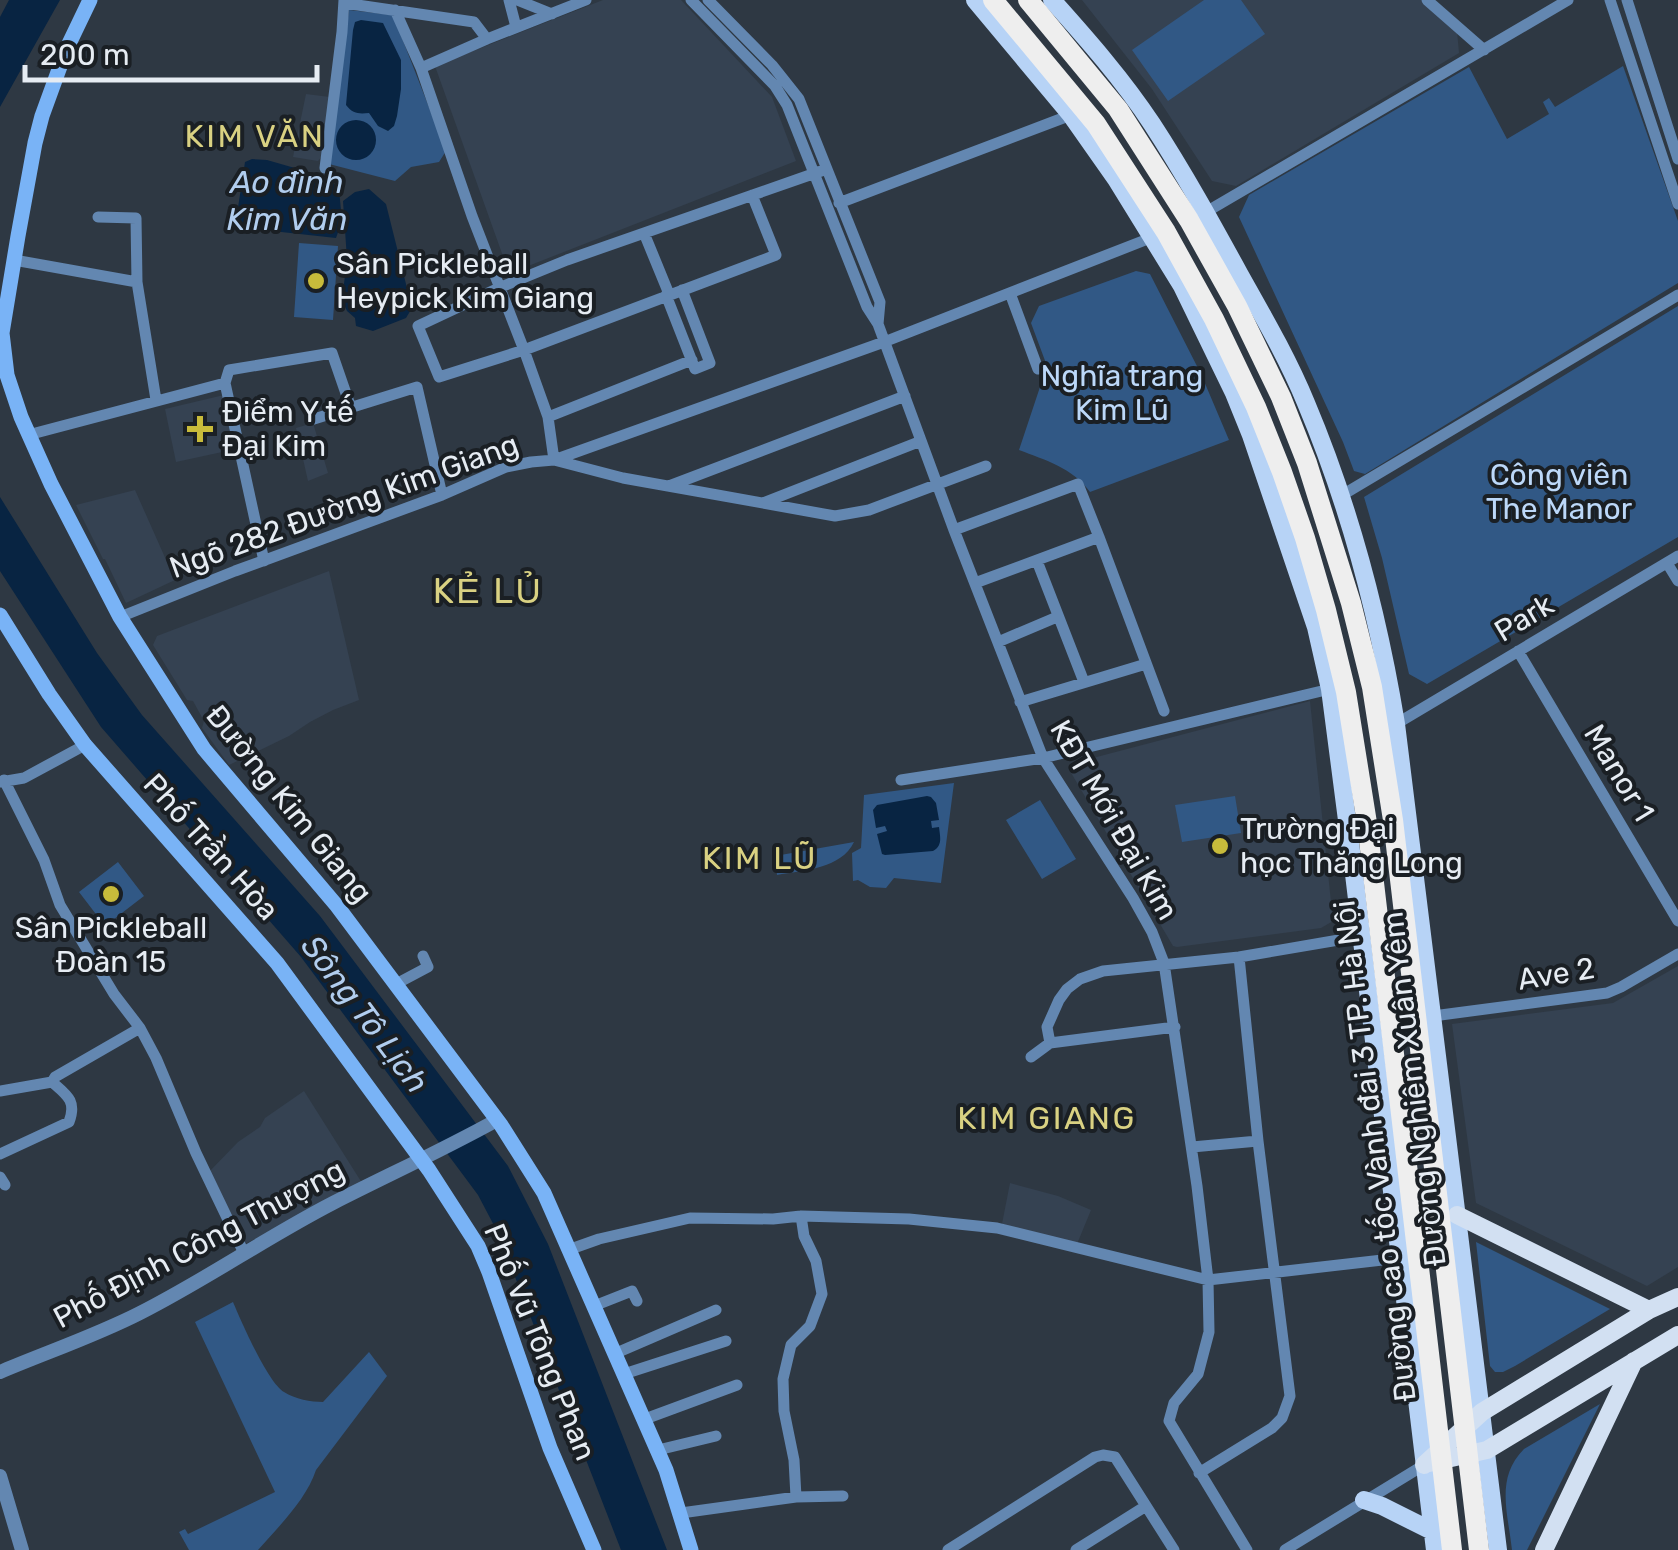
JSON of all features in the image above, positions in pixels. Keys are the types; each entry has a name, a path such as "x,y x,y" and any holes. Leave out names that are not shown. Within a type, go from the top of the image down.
{"highway":[{"name":"Đường cao tốc Vành đai 3 TP. Hà Nội","path":"993,0 1096,124 1166,232 1256,407 1305,538 1346,692 1367,822 1452,1550"},
{"name":"Đường cao tốc Vành đai 3 TP. Hà Nội","path":"1028,0 1118,108 1189,220 1237,306 1307,463 1351,603 1372,687 1393,820 1478,1550"},
{"path":"1457,1215 1664,1303"},
{"path":"1424,1464 1482,1412 1664,1303"},
{"path":"1424,1464 1487,1450 1678,1334"},
{"path":"1544,1550 1634,1362"}],"main road":[{"name":"Đường Kim Giang","path":"90,0 66,50 42,116 2,333 6,375 28,435 120,617 204,749 338,906 544,1192 658,1450 691,1550"},
{"name":"Đường Nghiêm Xuân Yêm","path":"975,0 1071,115 1182,286 1234,393 1280,515 1316,627 1330,689 1362,936 1434,1540"},
{"name":"Đường Nghiêm Xuân Yêm","path":"1052,0 1150,122 1206,212 1305,401 1340,493 1370,598 1396,724 1498,1550"},
{"path":"1280,515 1340,493"},
{"name":"Phố Trần Hòa","path":"0,615 85,746 255,936 429,1158"},
{"name":"Phố Vũ Tông Phan","path":"429,1158 478,1246 550,1448 594,1550"},
{"path":"1664,1303 1678,1288"},
{"path":"1364,1500 1382,1506 1434,1540"}],"street":[{"path":"509,0 516,27"},
{"path":"517,0 552,14"},
{"path":"420,68 586,0"},
{"path":"691,0 767,69"},
{"path":"708,0 767,69 787,105 802,122 866,307 878,324"},
{"path":"1427,0 1484,50"},
{"path":"1206,212 1568,0"},
{"path":"1610,0 1678,204"},
{"path":"1627,0 1678,159"},
{"path":"325,168 344,2 474,22 487,39"},
{"path":"395,10 548,417 554,460 884,342 1153,237"},
{"path":"840,203 1071,115"},
{"path":"821,172 840,203 880,302 878,324"},
{"path":"752,195 776,255 524,350 439,377 418,326 501,287 644,233 752,195 821,172"},
{"path":"98,217 136,218 137,282 156,400"},
{"path":"644,233 672,293 697,329 710,363 696,369 682,335 672,293"},
{"path":"14,260 137,282"},
{"path":"1010,292 1038,369"},
{"path":"1340,493 1678,295"},
{"path":"866,307 880,302"},
{"name":"KĐT Mới Đại Kim","path":"878,324 1042,758 1133,898 1164,963 1192,1147 1208,1280 1209,1332 1198,1374 1174,1403 1169,1421 1246,1550"},
{"path":"682,335 697,329"},
{"path":"264,560 224,383 229,370 332,353 351,408"},
{"path":"548,417 692,360"},
{"path":"28,435 224,383"},
{"path":"314,419 417,387 442,495"},
{"path":"669,486 905,396"},
{"path":"762,504 921,442"},
{"name":"Ngõ 282 Đường Kim Giang","path":"120,617 506,468 554,460 622,478 835,516 869,510 986,466"},
{"path":"954,530 1078,484 1164,710"},
{"path":"975,583 1099,537"},
{"path":"1672,559 1678,581"},
{"name":"Park","path":"1396,724 1672,559"},
{"name":"KĐT Mới Đại Kim","path":"1037,561 1084,682"},
{"path":"998,642 1057,617"},
{"name":"Manor 1","path":"1518,652 1678,921"},
{"name":"KĐT Mới Đại Kim","path":"1020,702 1146,664"},
{"path":"901,780 1042,758 1330,689"},
{"path":"85,746 24,778 2,781 44,860 56,896 76,934 156,1058 244,1253"},
{"path":"1164,963 1238,957 1362,936"},
{"name":"Ave 2","path":"1433,1016 1607,993 1678,954"},
{"path":"396,984 428,967 423,956"},
{"path":"1200,1473 1272,1428 1282,1418 1290,1396 1238,957"},
{"name":"KĐT Mới Đại Kim","path":"1050,1042 1047,1027 1067,988 1103,971 1164,963"},
{"path":"1031,1057 1050,1042 1175,1027"},
{"path":"52,1082 140,1028"},
{"path":"0,1091 52,1082 72,1102 69,1122 0,1154"},
{"name":"Phố Định Công Thượng","path":"0,1372 113,1326 224,1268 335,1202 492,1123"},
{"path":"1192,1147 1258,1142"},
{"path":"568,1250 690,1218 801,1216 997,1228 1208,1280 1400,1258"},
{"path":"796,1496 782,1379 791,1344 810,1326 822,1290 801,1216"},
{"path":"594,1306 632,1291 637,1300"},
{"path":"614,1354 716,1310"},
{"path":"624,1374 726,1342"},
{"path":"645,1420 738,1384"},
{"path":"658,1450 716,1436"},
{"path":"948,1550 1103,1455 1115,1457 1174,1550"},
{"path":"1285,1550 1424,1464"},
{"path":"0,1476 22,1550"},
{"path":"680,1513 796,1496 843,1496"},
{"path":"1076,1550 1146,1506"}],"shaded area":[{"path":"603,0 681,0 772,97 796,161 523,268 504,259 435,66"},
{"path":"1082,0 1421,0 1457,31 1459,53 1236,186 1212,181 1152,89"},
{"path":"306,94 330,97 323,155 318,161 293,157"},
{"name":"Điểm Y tế Đại Kim","path":"224,395 236,449 176,462 165,409"},
{"path":"313,423 328,473 308,481 296,428"},
{"path":"135,490 175,580 126,603 76,505"},
{"path":"329,571 359,700 229,765 202,728 204,721 193,701 187,700 153,645 157,636"},
{"name":"Trường Đại học Thăng Long","path":"1310,701 1333,921 1321,928 1173,946 1070,771 1070,764"},
{"path":"1678,966 1678,1267 1647,1286 1476,1203 1452,1024 1613,1003"},
{"path":"304,1091 362,1183 243,1245 209,1172 238,1142 260,1127 265,1118"},
{"path":"1010,1183 1091,1210 1077,1244 1002,1224"}],"green space":[{"path":"1204,0 1241,0 1265,34 1168,101 1132,50"},
{"path":"349,10 393,15 446,151 439,162 411,167 395,181 329,164"},
{"path":"1623,66 1678,221 1678,283 1365,474 1354,471 1239,217 1249,195 1469,67 1507,139 1549,114 1543,102 1549,98 1555,107"},
{"name":"Sân Pickleball Heypick Kim Giang","path":"299,243 338,246 333,320 294,317"},
{"name":"Nghĩa trang Kim Lũ","path":"1136,271 1150,274 1201,374 1229,440 1090,492 1067,471 1019,450 1047,366 1031,323 1039,306"},
{"name":"Công viên The Manor","path":"1678,306 1678,537 1427,684 1409,674 1364,497"},
{"path":"954,783 941,883 894,878 886,888 853,881 852,853 861,848 864,795"},
{"path":"1235,796 1241,833 1182,842 1175,805"},
{"path":"1040,800 1076,859 1042,879 1006,820"},
{"path":"854,842 831,863 777,875 775,856"},
{"name":"Sân Pickleball Đoàn 15","path":"118,862 144,896 105,926 79,892"},
{"path":"1476,1242 1610,1309 1515,1366 1495,1372 1490,1366"},
{"path":"233,1302 263,1365 288,1394 323,1402 369,1352 387,1376 316,1470 299,1502 258,1550 189,1550 179,1532 185,1529 188,1534 275,1492 195,1322"},
{"path":"1600,1404 1527,1550 1512,1550 1506,1484 1515,1460 1524,1449"}],"water":[{"path":"9,0 60,0 0,107 0,17"},
{"path":"355,22 383,23 401,60 397,116 388,131 378,126 369,113 356,113 346,105 353,30"},
{"path":"356,120 370,126 376,140 370,154 356,160 342,154 336,140 342,126"},
{"name":"Ao đình Kim Văn","path":"252,159 326,177 339,189 342,221 336,238 235,227 245,162"},
{"path":"369,189 386,204 412,308 406,318 373,331 356,326 342,300 347,259 343,201 355,192"},
{"name":"Sông Tô Lịch","path":"0,497 97,653 142,715 320,916 508,1166 548,1244 667,1550 621,1550 498,1233 478,1195 301,957 101,727 0,571"},
{"path":"927,796 936,803 939,820 931,821 932,828 939,827 938,846 933,851 882,854 877,834 887,831 885,826 876,828 873,810 877,805"}],"place":[{"name":"Sân Pickleball Heypick Kim Giang","path":"316,281"},
{"name":"Điểm Y tế Đại Kim","path":"200,429"},
{"name":"Trường Đại học Thăng Long","path":"1220,846"},
{"name":"Sân Pickleball Đoàn 15","path":"111,894"}],"district":[{"name":"KIM VĂN","path":"255,136"},
{"name":"KẺ LỦ","path":"488,591"},
{"name":"KIM LŨ","path":"760,858"},
{"name":"KIM GIANG","path":"1047,1118"}]}
